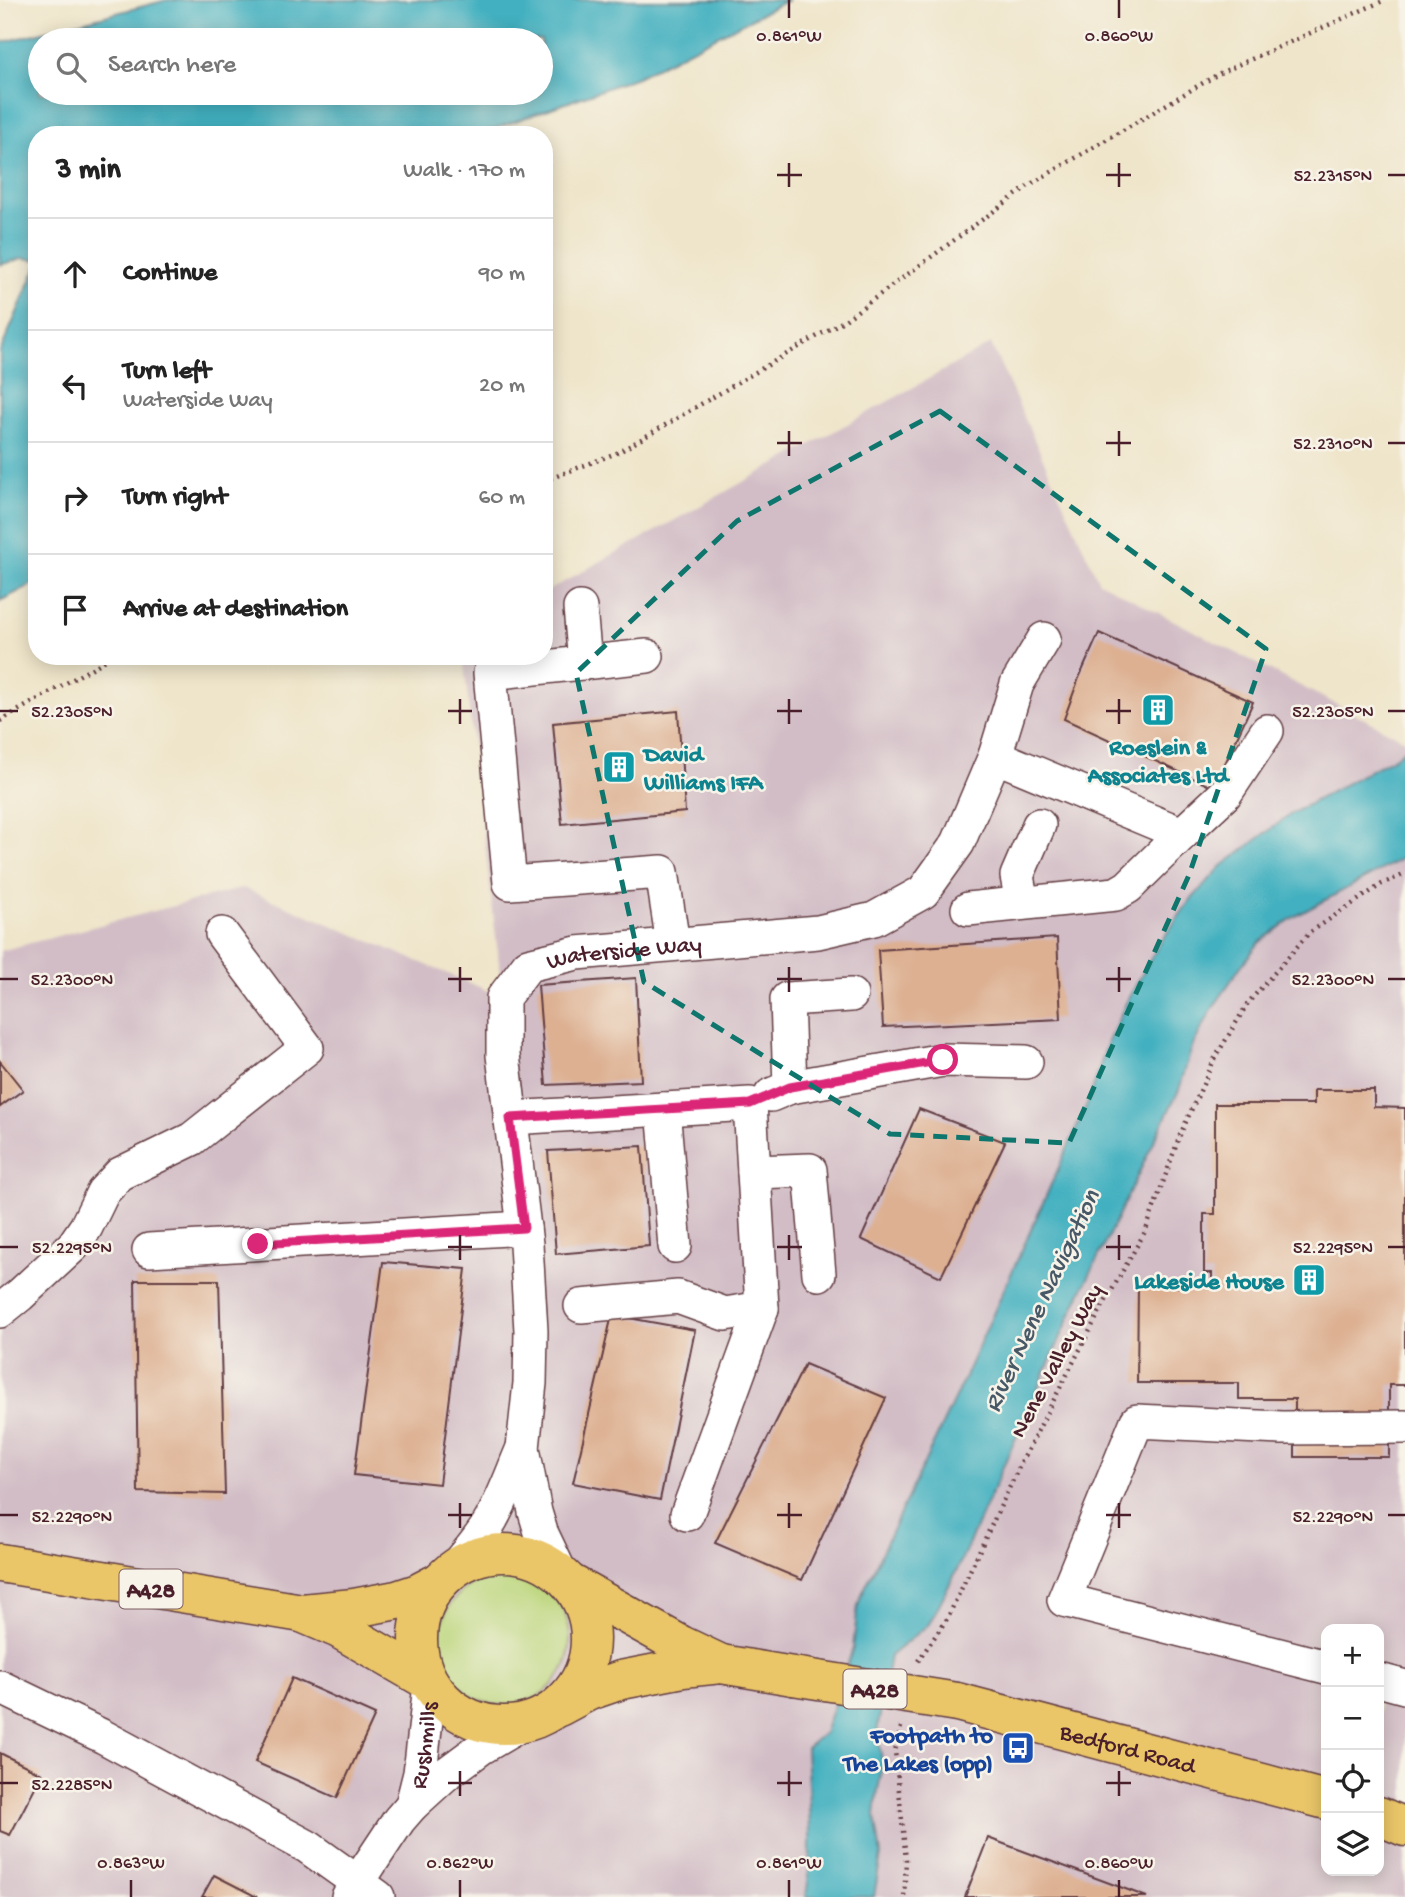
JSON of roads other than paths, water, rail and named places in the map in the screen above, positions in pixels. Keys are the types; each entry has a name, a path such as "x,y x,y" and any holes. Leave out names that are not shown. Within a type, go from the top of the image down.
{"highway":[{"path":"508,1553 537,1559 566,1579 585,1607 591,1634 588,1661 577,1686 558,1707 522,1724 496,1726 470,1719 447,1705 429,1682 419,1656 418,1630 425,1604 446,1576 480,1556 508,1553"},
{"name":"A428","path":"0,1563 302,1613 339,1629 429,1682"},
{"name":"A428","path":"302,1613 397,1600 446,1576"},
{"name":"Bedford Road","path":"566,1579 681,1645 721,1664"},
{"name":"Bedford Road","path":"558,1707 589,1691 621,1680 721,1664 957,1702 1321,1799"},
{"path":"1384,1818 1405,1827"}],"street":[{"path":"580,608 585,663"},
{"name":"Waterside Way","path":"566,1579 545,1541 535,1512 523,1448 530,1383 531,1331 524,1228 503,1055 503,998 528,965 577,953 818,932 874,919 923,892 958,843 995,756 1017,684 1045,639"},
{"path":"647,656 490,673 510,883 662,872 673,944"},
{"path":"968,909 1116,894 1128,887 1224,794 1267,731"},
{"path":"995,756 1182,834"},
{"path":"1022,903 1017,876 1039,825"},
{"path":"0,1311 73,1246 86,1227 103,1192 120,1174 192,1139 307,1048 222,934"},
{"path":"790,1087 788,999 851,995"},
{"path":"510,1118 750,1104 790,1087 943,1060 1026,1062"},
{"path":"687,1514 762,1308 750,1104"},
{"path":"663,1109 675,1246"},
{"path":"754,1172 810,1170 819,1274"},
{"path":"149,1250 524,1228"},
{"path":"581,1306 678,1297 725,1314 762,1308"},
{"path":"1321,1666 1064,1600 1137,1420 1282,1428 1405,1427"},
{"name":"Waterside Way","path":"446,1576 488,1525 523,1448"},
{"path":"1384,1681 1405,1687"},
{"name":"Rushmills","path":"411,1805 420,1773 429,1682"},
{"path":"0,1687 104,1737 308,1847 362,1892"},
{"name":"Rushmills","path":"362,1892 399,1820 411,1805 481,1748 522,1724"}],"water":[{"path":"167,0 788,0 637,77 502,126 28,126 28,259 0,265 0,43 28,36 28,105 553,105 553,28 58,28"},
{"path":"28,287 28,587 0,601 0,352"},
{"name":"River Nene Navigation","path":"1405,749 1405,857 1292,918 1259,943 1211,1011 1192,1047 1179,1090 1076,1303 957,1570 929,1624 890,1656 877,1732 883,1765 875,1816 881,1855 874,1897 806,1897 810,1841 806,1748 824,1733 853,1648 858,1605 862,1594 963,1381 1090,1098 1106,1047 1127,1001 1158,946 1189,902 1222,866 1291,814"}],"place":[{"name":"Roeslein & Associates Ltd","path":"1158,710"},
{"name":"David Williams IFA","path":"619,767"},
{"name":"Lakeside House","path":"1309,1280"},
{"name":"Footpath to The Lakes (opp)","path":"1018,1748"}]}
